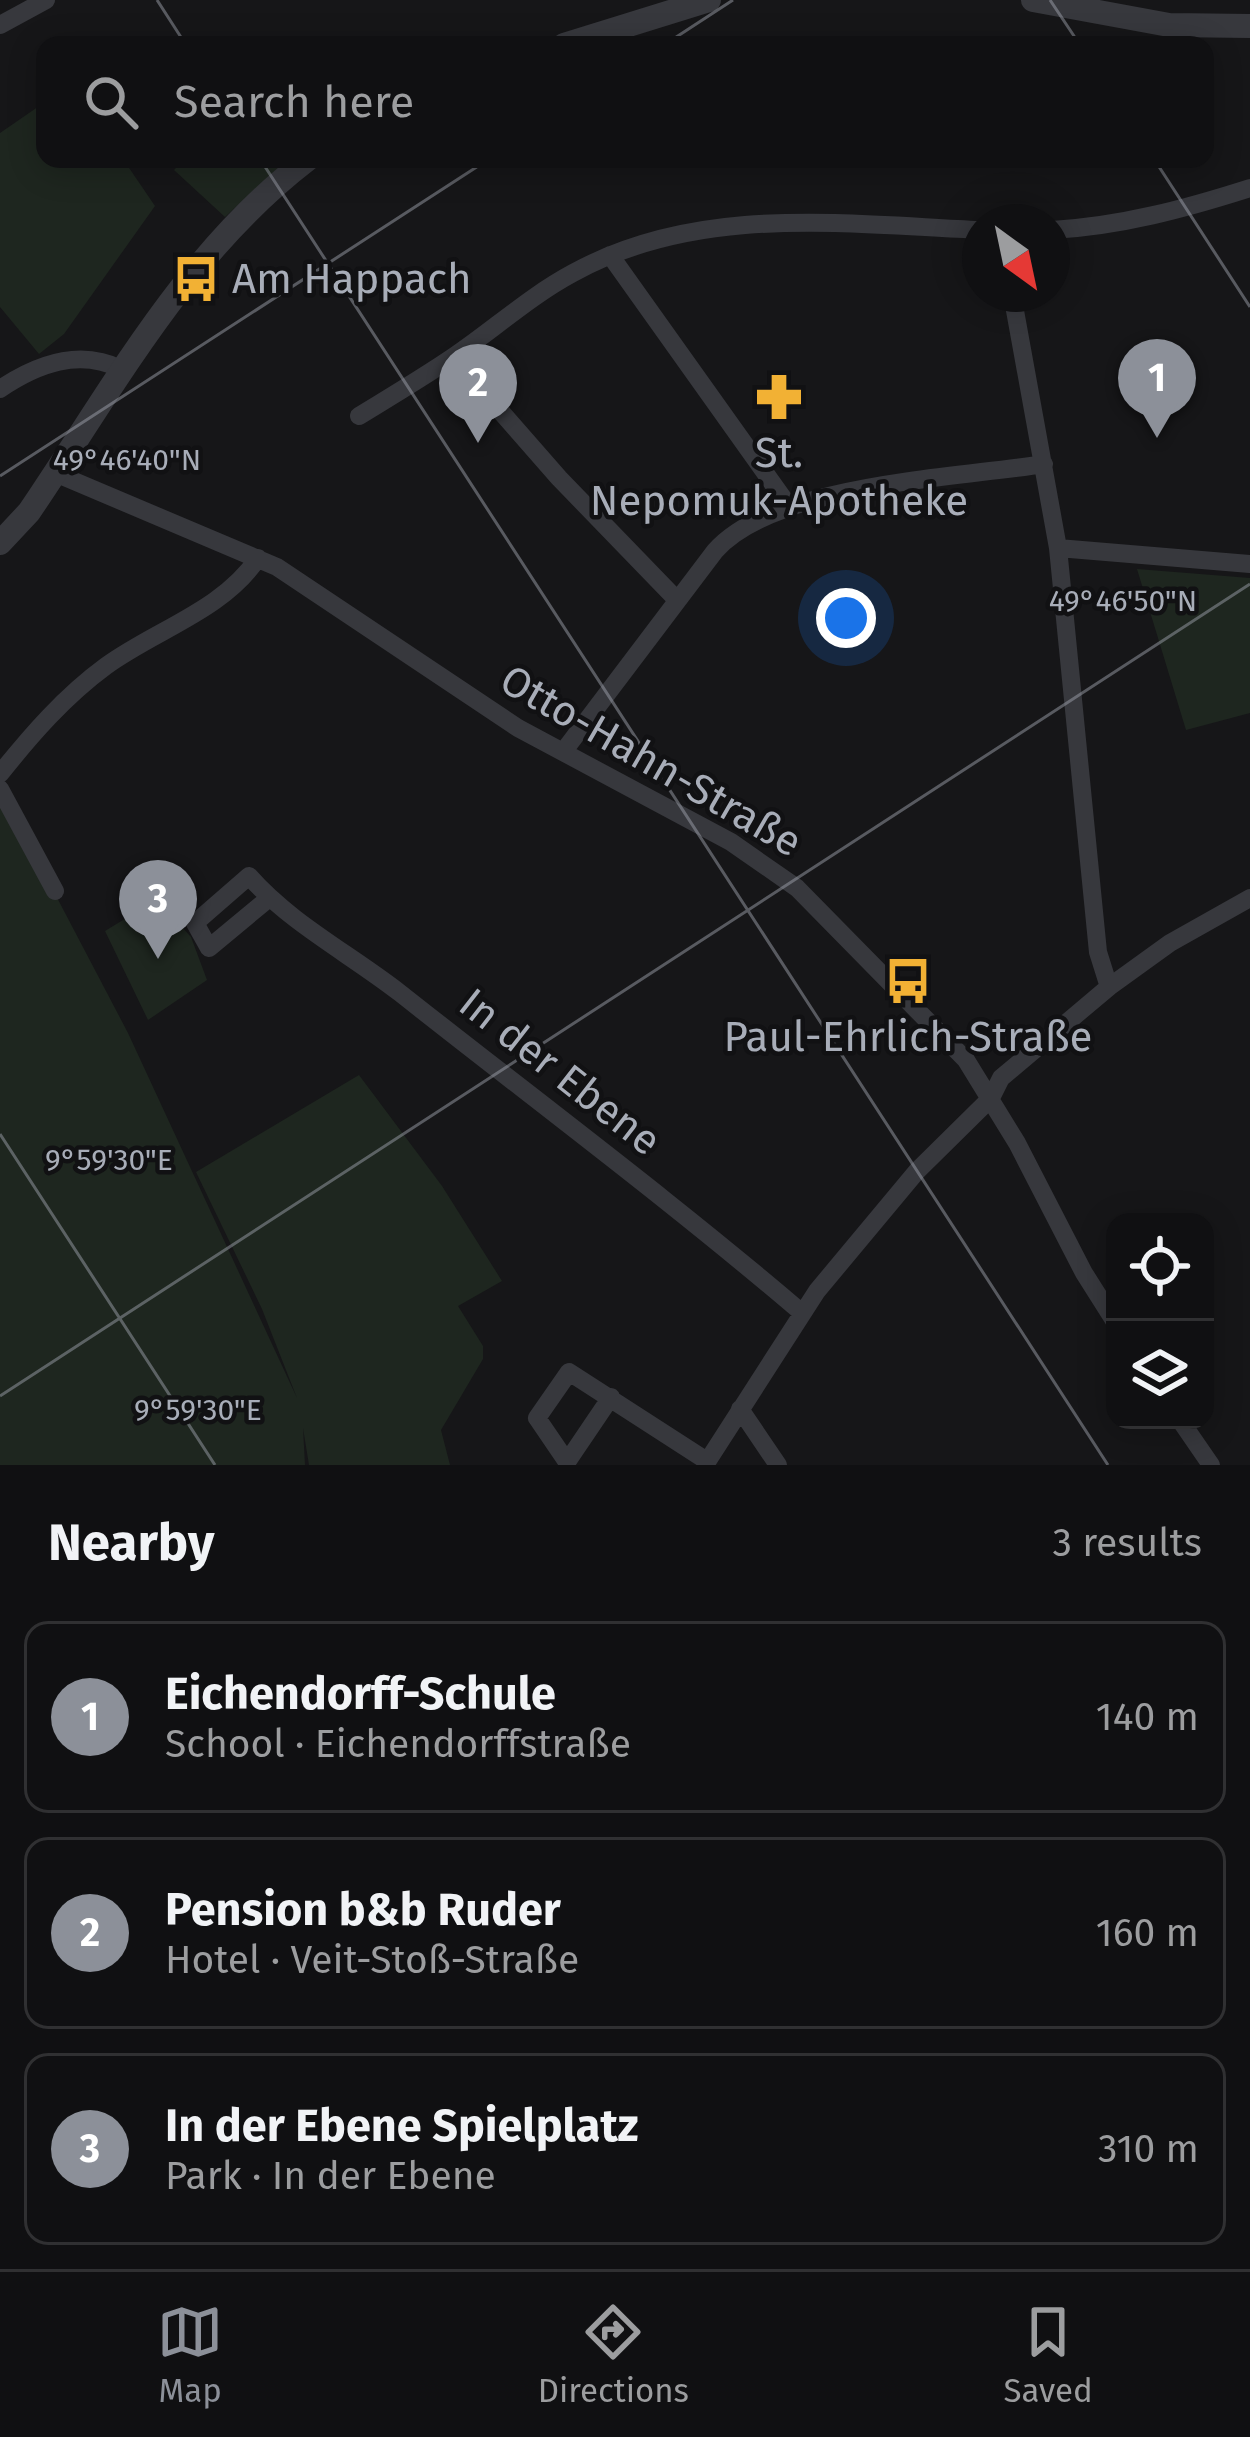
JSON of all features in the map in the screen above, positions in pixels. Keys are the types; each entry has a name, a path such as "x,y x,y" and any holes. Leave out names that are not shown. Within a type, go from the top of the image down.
{"street":[{"path":"0,25 46,0"},
{"path":"593,36 710,0"},
{"path":"1033,0 1096,7 1169,25 1250,26"},
{"path":"0,543 28,512 189,275 299,168"},
{"path":"1070,229 1162,215 1250,188"},
{"path":"359,416 573,273 681,234 766,220 962,229"},
{"path":"610,256 788,505"},
{"path":"1015,312 1058,548 1098,952 1109,987"},
{"path":"453,357 559,478 677,601"},
{"path":"0,389 45,364 83,358 105,360 122,369"},
{"path":"563,752 722,544 746,526 788,505 1044,464"},
{"name":"Otto-Hahn-Straße","path":"55,473 259,558 518,728 731,842 797,889 966,1060 1114,1321"},
{"path":"1058,548 1250,564"},
{"path":"0,774 48,719 104,668 233,590 259,558"},
{"path":"0,789 55,891"},
{"path":"611,1397 568,1462 537,1418 569,1372 611,1397 706,1463 801,1312 917,1171 991,1098 1001,1078 1109,987 1170,943 1250,898"},
{"name":"In der Ebene","path":"268,899 362,963 557,1114 801,1312"},
{"path":"740,1409 778,1465"},
{"path":"1186,1429 1211,1465"}],"shaded area":[{"path":"36,108 36,168 129,168 155,206 64,334 39,354 0,307 0,133"},
{"path":"176,168 278,168 225,217"},
{"path":"1137,569 1250,578 1250,713 1186,730"},
{"path":"0,789 128,1033 297,1398 262,1309 196,1172 359,1075 442,1186 502,1281 458,1306 483,1346 483,1359 441,1430 450,1465 309,1465 303,1428 305,1465 0,1465"},
{"path":"141,909 152,926 171,915 191,937 207,980 148,1020 105,931"}],"place":[{"name":"Am Happach","path":"196,279"},
{"name":"St. Nepomuk-Apotheke","path":"779,397"},
{"name":"Eichendorff-Schule","path":"1157,438"},
{"name":"Pension b&b Ruder","path":"478,443"},
{"name":"In der Ebene Spielplatz","path":"158,959"},
{"name":"Paul-Ehrlich-Straße","path":"908,981"}]}
